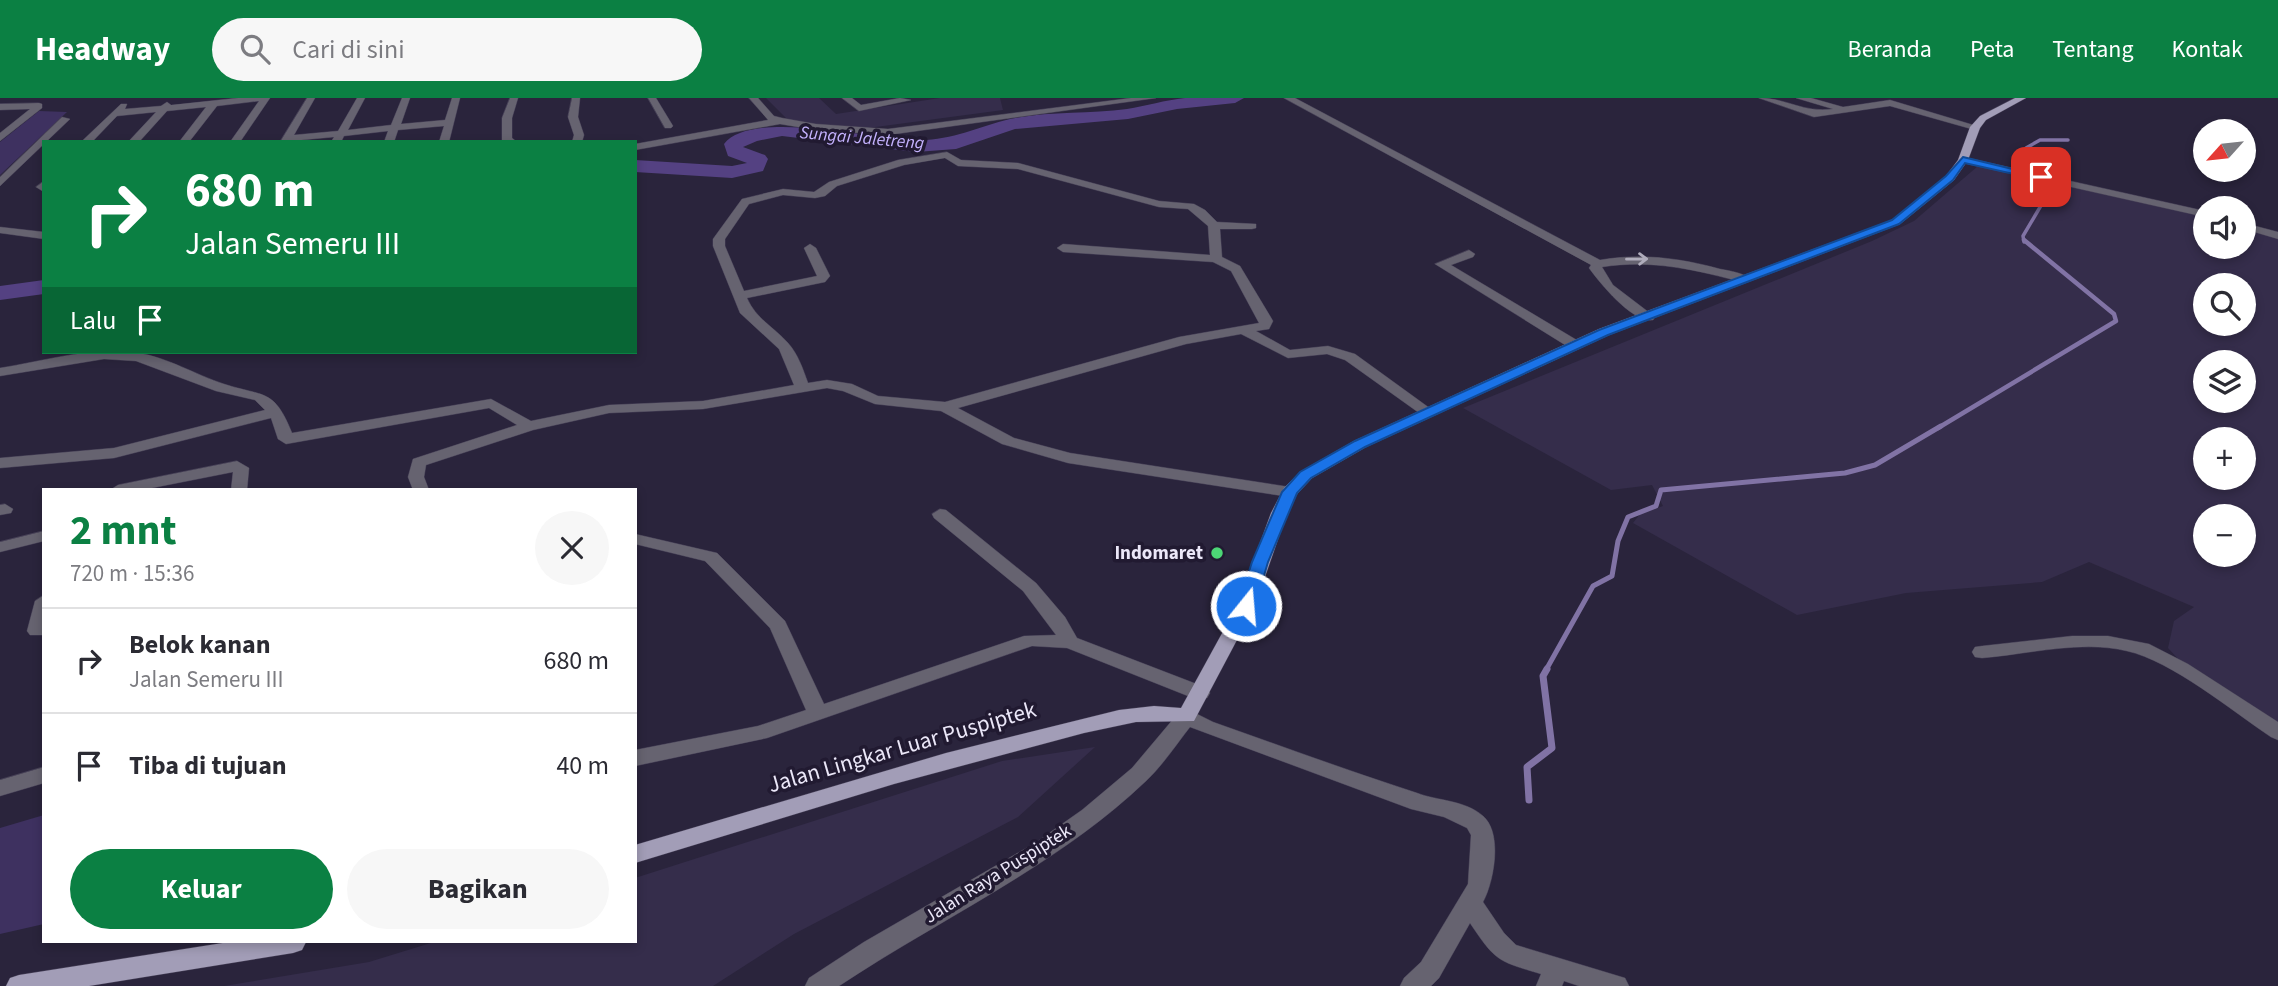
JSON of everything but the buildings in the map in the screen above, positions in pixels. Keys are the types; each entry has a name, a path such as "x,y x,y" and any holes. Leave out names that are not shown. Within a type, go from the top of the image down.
{"main road":[{"path":"1975,127 1989,114 2022,98"},
{"name":"Jalan Raya Puspiptek","path":"1187,716 1246,606 1260,562 1290,492 1306,475 1360,444 1575,345 1896,222 1943,185 1963,160 1975,127"},
{"name":"Jalan Lingkar Luar Puspiptek","path":"637,854 978,751 1111,719 1171,712 1187,716"},
{"path":"19,986 287,943"}],"street":[{"path":"115,113 266,98"},
{"path":"233,140 266,98"},
{"path":"286,140 312,98"},
{"path":"339,138 360,98"},
{"path":"390,140 406,98"},
{"path":"445,140 456,98"},
{"path":"506,140 507,118 513,98"},
{"path":"576,98 573,117 579,135 578,140"},
{"path":"652,98 668,126"},
{"path":"753,98 774,122"},
{"path":"766,98 783,116 774,122"},
{"path":"846,98 859,108 906,100 904,98"},
{"path":"637,145 774,122 888,132 1125,98"},
{"path":"945,122 1153,98"},
{"path":"1288,98 1598,264 1631,258 1670,261 1745,279"},
{"path":"1302,98 1612,261"},
{"path":"1763,98 1814,114 1913,100"},
{"path":"1800,98 1845,109"},
{"path":"135,140 164,108 179,99"},
{"path":"88,140 115,113 139,101"},
{"path":"186,140 214,103"},
{"path":"1890,103 1975,127"},
{"path":"0,107 39,106 0,138"},
{"path":"45,140 65,120"},
{"path":"286,140 339,138 393,128 451,122"},
{"path":"0,183 42,142"},
{"path":"802,387 791,358 778,340 747,313 719,246 719,239 740,211 743,202 782,192 802,196 824,193 839,182 902,162 950,155 957,163 1018,166 1159,204 1190,206 1201,212 1204,219 1214,225 1252,226"},
{"path":"22,162 42,160"},
{"path":"1963,160 2193,211"},
{"path":"1214,225 1216,259"},
{"path":"0,230 42,236"},
{"path":"2256,230 2278,236"},
{"path":"740,296 821,279 824,276 810,248"},
{"path":"420,488 416,477 419,462 529,426 609,409 703,405 757,397 818,383 835,384 875,400 946,407 1184,340 1264,326 1266,321 1236,269 1216,259 1063,248"},
{"path":"1469,254 1443,261 1441,264 1575,345"},
{"path":"1598,264 1595,268 1609,288 1648,317"},
{"path":"1245,331 1288,354 1328,350 1350,357 1427,412"},
{"path":"0,372 104,355 128,355 221,388 260,397 276,412 286,439 491,403 529,426"},
{"path":"946,407 1008,440 1031,449 1105,466 1290,492"},
{"path":"0,463 36,457 114,453 276,412"},
{"path":"137,488 165,485 237,466 241,468 239,488"},
{"path":"940,514 1036,591 1058,618 1070,642"},
{"path":"0,547 42,536"},
{"path":"637,539 711,557 778,625 817,712"},
{"path":"37,631 42,610"},
{"path":"637,758 740,739 1031,640 1070,642 1200,694"},
{"path":"1982,652 2100,641 2129,644 2171,664 2278,732"},
{"path":"1187,716 1229,735 1419,803 1449,809 1467,817 1483,834 1480,885 1430,970 1412,986"},
{"name":"Jalan Raya Puspiptek","path":"818,986 873,950 1043,850 1090,816 1140,774 1187,716"},
{"path":"0,788 42,776"},
{"path":"1471,904 1494,940 1508,953 1553,978 1616,986"}],"shaded area":[{"path":"766,98 819,98 836,114 940,98 1000,98 1003,110 868,128 789,121"},
{"path":"39,111 67,112 0,175 0,142"},
{"path":"1978,166 2193,213 2193,259 2256,259 2256,231 2278,237 2278,729 2194,676 2168,648 2174,621 2194,607 2089,562 2042,582 1906,593 1797,615 1633,523 1640,514 1663,506 1652,485 1611,490 1463,408 1872,241 1914,221"},
{"path":"1095,747 1018,817 794,934 713,986 224,986 369,962 431,943 637,943 637,877 1002,761"},
{"path":"42,816 42,924 0,934 0,828"}],"waterway":[{"name":"Sungai Jaletreng","path":"637,166 732,172 756,167 758,159 735,152 733,144 752,136 782,131 916,146 956,143 1013,124 1128,114 1177,104 1235,98"},
{"path":"2024,242 2023,236 2049,192 2021,163 2026,148 2040,140 2068,140"},
{"path":"1938,428 2116,321 2114,314 2024,240"},
{"name":"Sungai Jaletreng","path":"0,293 42,287"},
{"path":"1546,670 1593,586 1612,576 1618,541 1628,517 1656,506 1661,490 1845,473 1875,465 1941,426"},
{"path":"1529,800 1527,767 1552,748 1543,676 1547,669"}],"place":[{"name":"Indomaret","path":"1217,553"}],"route":[{"path":"1246,606 1260,562 1290,492 1306,475 1360,444 1604,332 1799,261 1896,222 1950,178 1963,160 2041,177"}]}
